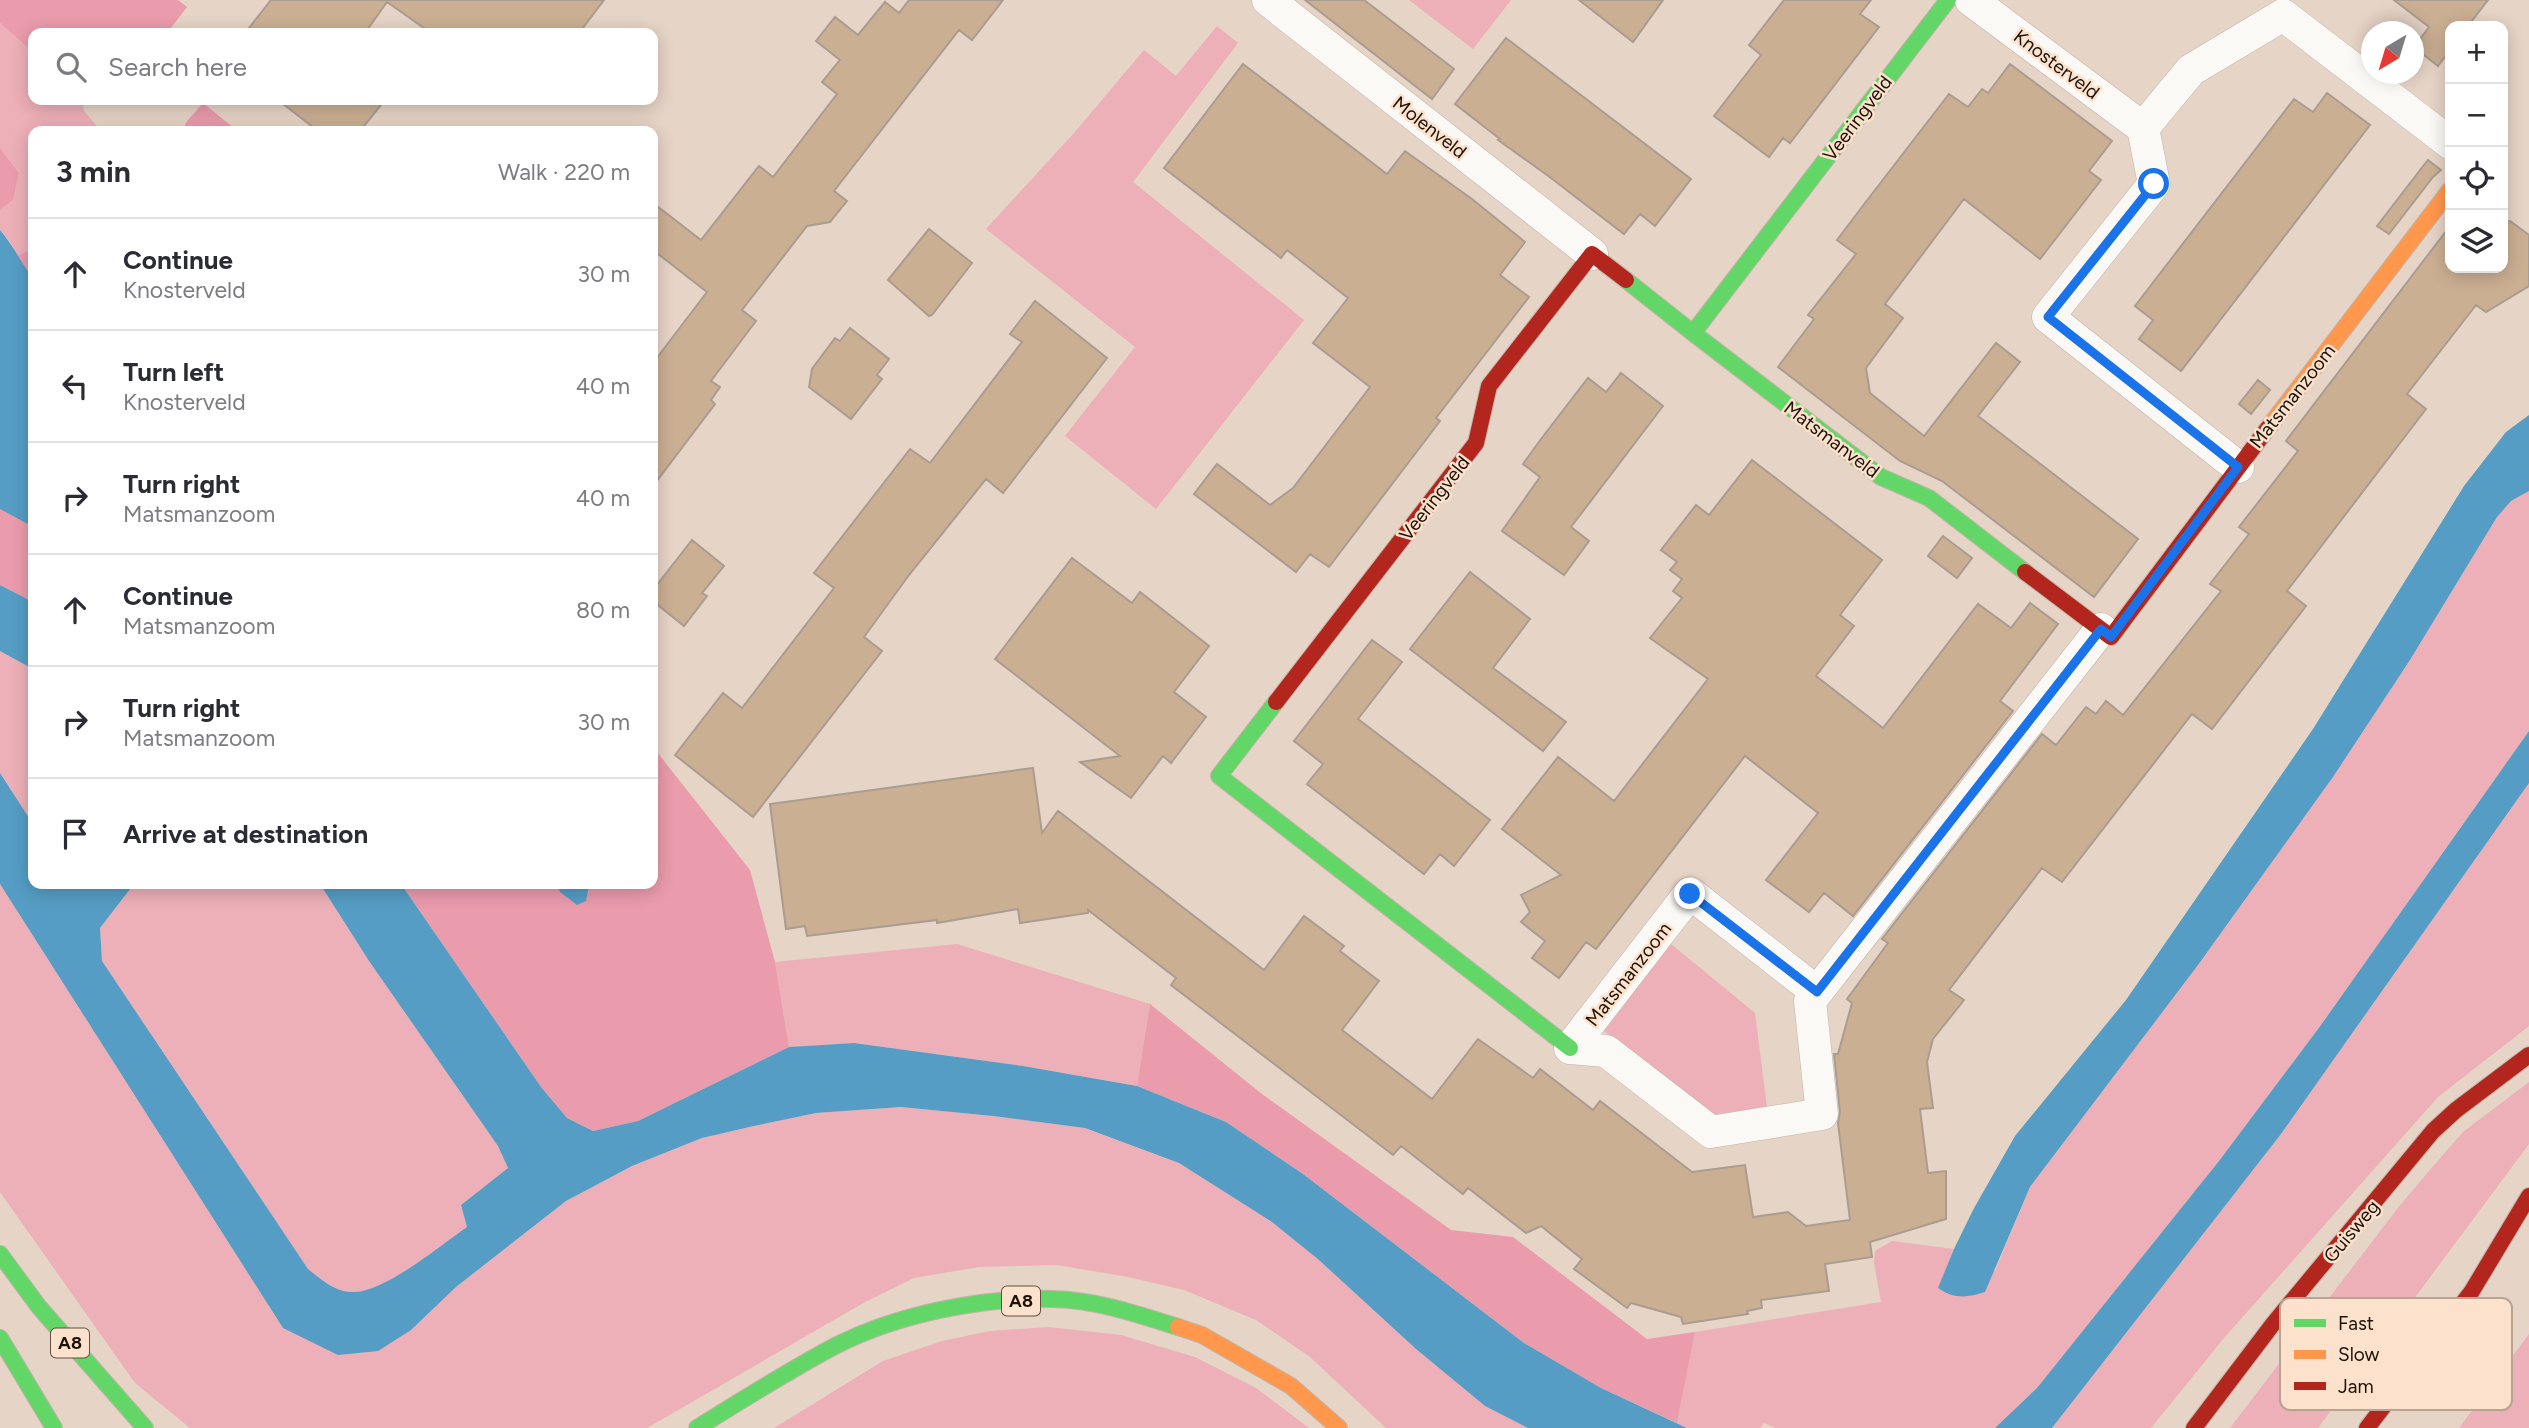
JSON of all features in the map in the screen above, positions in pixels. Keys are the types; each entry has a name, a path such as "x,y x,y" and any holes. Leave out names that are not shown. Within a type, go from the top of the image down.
{"main road":[{"name":"Veeringveld","path":"1693,333 1951,1"},
{"name":"Matsmanzoom","path":"2106,633 2238,467 2445,197"},
{"path":"1592,254 1693,333"},
{"name":"Veeringveld","path":"1570,1048 1219,776 1476,443 1489,386 1592,254"},
{"name":"Matsmanveld","path":"1693,333 1881,477 1929,498 2106,633"},
{"name":"Guisweg","path":"2295,1298 2433,1131 2456,1110 2529,1055"},
{"path":"2467,1298 2529,1196"},
{"name":"A8","path":"0,1254 38,1307 145,1428"},
{"name":"A8","path":"697,1428 837,1345 909,1317 989,1302 1054,1299 1121,1309 1202,1335 1292,1386 1339,1428"},
{"name":"Guisweg","path":"2194,1428 2280,1316"},
{"path":"0,1338 54,1428"},
{"path":"2367,1428 2381,1410"}],"street":[{"name":"Molenveld","path":"1268,0 1592,254"},
{"name":"Knosterveld","path":"1951,1 2143,128"},
{"path":"2238,467 2048,317 2154,184 2143,128 2191,70 2283,15 2445,139"},
{"name":"Matsmanzoom","path":"1570,1048 1690,894 1817,992 2106,633"},
{"path":"1570,1048 1606,1051 1711,1132 1822,1114 1810,1001 1817,992"}],"shaded area":[{"path":"0,0 178,0 187,7 171,28 28,28 28,48 0,23"},
{"path":"1409,0 1511,0 1473,49"},
{"path":"0,23 28,48 28,105 83,105 84,111 97,126 28,126 28,251 16,257 10,242 0,230 0,210 13,200 19,173 0,148"},
{"path":"1217,26 1238,43 1133,182 1304,320 1156,509 1065,436 1135,347 986,229 1074,133 1144,50 1176,76"},
{"path":"201,105 206,105 232,126 184,126"},
{"path":"0,148 19,173 13,200 0,210"},
{"path":"28,251 28,272 16,257"},
{"path":"2529,491 2529,731 2321,1025 2219,1161 2037,1388 1995,1428 1776,1428 1764,1423 1760,1428 1687,1428 1677,1423 1695,1332 1881,1302 1874,1263 1875,1251 1892,1241 1954,1249 1939,1288 1995,1271 2030,1187 2198,965 2333,777 2410,660 2497,517 2511,501"},
{"path":"0,509 28,524 28,599 0,585"},
{"path":"0,651 28,666 28,816 0,773"},
{"path":"658,753 750,870 775,962 789,1047 638,1121 593,1131 567,1118 541,1087 404,889 558,889 560,892 658,889"},
{"path":"2529,783 2529,1026 2438,1097 2224,1338 2151,1428 2052,1428 2281,1134"},
{"path":"0,884 283,1328 411,1330 456,1287 566,1201 632,1166 702,1138 754,1126 816,1113 901,1107 1085,1128 1179,1163 1272,1222 1485,1406 1528,1428 1386,1428 1310,1357 1256,1320 1184,1290 1057,1265 979,1267 914,1278 865,1302 647,1428 190,1428 135,1383 0,1192"},
{"path":"130,889 323,889 369,961 498,1146 508,1168 461,1205 467,1227 413,1266 368,1290 342,1290 308,1269 102,961 100,928"},
{"path":"957,944 1150,1004 1137,1086 1023,1066 855,1043 789,1047 775,962"},
{"path":"1671,944 1755,1013 1767,1107 1710,1115 1604,1031"},
{"path":"1150,1004 1262,1094 1451,1230 1513,1237 1647,1339 1695,1332 1677,1423 1601,1388 1524,1343 1303,1174 1226,1122 1137,1086"},
{"path":"2529,1082 2529,1144 2415,1298 2329,1298 2397,1209 2463,1132"},
{"path":"1049,1327 1121,1335 1195,1357 1256,1388 1309,1428 774,1428 883,1361 942,1341 990,1331"},
{"path":"2529,1334 2529,1428 2459,1428 2472,1410 2512,1410 2512,1357"},
{"path":"2280,1362 2280,1410 2331,1410 2318,1428 2230,1428"}],"water":[{"path":"0,230 28,270 28,524 0,509"},
{"path":"2529,415 2529,491 2511,501 2497,517 2410,660 2333,777 2198,965 2030,1187 1985,1292 1960,1296 1938,1288 1973,1210 2015,1136 2126,1000 2313,729 2464,486 2506,432"},
{"path":"0,585 28,599 28,666 0,651"},
{"path":"2529,731 2529,783 2281,1134 2052,1428 1995,1428 2037,1388 2219,1161 2321,1025"},
{"path":"0,773 28,816 28,889 130,889 100,928 102,961 308,1269 335,1288 348,1292 368,1290 397,1276 428,1255 467,1227 461,1205 508,1168 498,1146 369,961 323,889 404,889 541,1087 567,1118 593,1131 638,1121 789,1047 854,1043 1023,1066 1137,1086 1226,1122 1303,1174 1524,1343 1601,1388 1687,1428 1528,1428 1485,1406 1272,1222 1179,1163 1085,1128 901,1107 816,1113 754,1126 702,1138 632,1166 566,1201 456,1287 411,1330 378,1351 338,1355 283,1328 0,884"},
{"path":"558,889 588,890 586,901 577,905"}],"building":[{"path":"271,0 604,0 583,28 424,28 387,2 369,28 249,28"},
{"path":"909,0 1003,0 972,40 959,30 834,191 847,201 830,222 807,226 742,310 756,321 711,381 720,387 711,400 715,404 658,479 658,356 707,292 658,254 658,207 701,240 759,166 773,177 837,94 822,82 840,60 816,41 835,17 858,35 885,2 899,13"},
{"path":"1305,0 1364,0 1454,69 1432,99"},
{"path":"1579,0 1663,0 1633,42"},
{"path":"1784,0 1871,0 1860,14 1879,27 1790,143 1783,138 1769,157 1714,116 1761,55 1749,45"},
{"path":"2394,0 2488,0 2472,21 2445,21 2445,57 2438,66 2424,55 2424,34 2429,27"},
{"path":"1506,38 1691,179 1655,226 1640,214 1624,234 1498,140 1500,139 1455,104"},
{"path":"1243,64 1387,174 1405,151 1472,199 1525,242 1500,275 1529,297 1436,418 1440,421 1329,567 1310,554 1296,572 1194,494 1217,464 1270,505 1293,488 1370,387 1313,343 1348,298 1287,250 1281,258 1164,168"},
{"path":"2010,64 2112,141 2089,171 2101,180 2040,259 1964,199 1885,304 1903,318 1866,368 1870,393 1924,436 1996,343 2020,362 1978,416 2138,539 2094,597 1942,481 1900,461 1778,367 1814,319 1808,315 1856,254 1837,240 1865,203 1949,94 1968,107 1982,89 1988,93"},
{"path":"2327,93 2370,125 2181,371 2139,339 2153,320 2135,306 2294,99 2313,112"},
{"path":"284,105 381,105 364,126 312,126"},
{"path":"2428,160 2441,170 2389,234 2377,226"},
{"path":"2508,221 2529,235 2529,286 2486,312 2476,305 2407,394 2426,409 2287,591 2306,606 2212,729 2192,714 2062,882 2042,868 1949,990 1964,1000 1933,1039 1927,1062 1933,1108 1920,1109 1928,1173 1946,1171 1946,1219 1870,1242 1872,1257 1825,1264 1829,1291 1761,1300 1762,1308 1747,1311 1748,1314 1683,1324 1681,1317 1631,1303 1627,1308 1574,1269 1582,1259 1541,1226 1526,1233 1468,1188 1463,1194 1401,1146 1393,1155 1171,985 1176,978 1088,910 1088,913 1020,923 1018,909 937,923 937,920 807,936 805,926 786,929 770,804 1033,768 1042,833 1058,811 1264,970 1304,916 1344,946 1340,951 1379,981 1342,1030 1432,1099 1478,1039 1533,1078 1540,1069 1593,1110 1600,1101 1692,1172 1745,1165 1753,1217 1788,1212 1806,1226 1850,1220 1838,1123 1840,1112 1834,1054 1838,1054 1852,1003 1847,999 1888,943 1882,939 2042,734 2056,745 2086,707 2096,714 2106,701 2123,715 2221,591 2210,584 2249,534 2239,527 2298,451 2286,441 2445,233 2445,273 2508,273"},
{"path":"929,229 972,263 929,316 888,280"},
{"path":"1035,301 1107,358 1003,493 986,479 909,575 864,637 882,651 753,817 675,755 723,693 742,708 834,588 814,573 910,449 930,463 1022,342 1010,334"},
{"path":"850,328 889,359 877,375 882,379 851,419 809,387 812,369 835,338 840,341"},
{"path":"1621,373 1663,406 1571,527 1589,541 1564,575 1502,531 1540,477 1523,464 1541,439 1588,378 1606,392"},
{"path":"2258,380 2270,390 2251,414 2239,404"},
{"path":"1752,460 1882,560 1840,615 1854,626 1816,676 1883,728 1978,604 2011,628 2030,603 2058,624 2000,701 2013,711 1853,916 1824,893 1809,912 1766,880 1818,813 1745,756 1596,949 1586,942 1559,978 1532,958 1545,941 1521,922 1530,912 1521,895 1561,875 1502,829 1558,757 1614,801 1708,679 1650,638 1682,598 1673,591 1682,579 1670,570 1677,562 1661,550 1696,505 1709,515"},
{"path":"1943,536 1972,558 1957,578 1928,556"},
{"path":"692,540 724,566 702,593 707,596 684,626 658,605 658,584"},
{"path":"1072,558 1132,603 1140,592 1209,646 1174,692 1206,717 1171,763 1163,756 1131,798 1080,762 1120,756 995,659"},
{"path":"1470,572 1530,619 1493,668 1566,722 1543,751 1410,649"},
{"path":"1372,640 1402,662 1358,719 1490,820 1454,866 1440,854 1424,874 1307,784 1323,764 1294,741"}],"traffic: fast":[{"path":"1626,280 1693,333 1948,0"},
{"path":"1693,333 1881,477 1929,498 2025,572"},
{"path":"1276,702 1219,776 1570,1048"},
{"path":"0,1254 39,1307 145,1428"},
{"path":"697,1428 835,1346 886,1325 941,1310 998,1301 1069,1300 1116,1308 1178,1327"},
{"path":"0,1338 54,1428"}],"traffic: slow":[{"path":"2268,428 2445,197"},
{"path":"1178,1327 1202,1335 1291,1386 1339,1428"}],"traffic: jam":[{"path":"1276,702 1476,443 1489,386 1592,254 1626,280"},
{"path":"2025,572 2111,637 2268,428"},
{"path":"2295,1298 2433,1131 2456,1110 2529,1055"},
{"path":"2467,1298 2529,1196"},
{"path":"2194,1428 2280,1316"},
{"path":"2367,1428 2381,1410"}],"route":[{"path":"1690,894 1817,992 2101,629 2111,637 2238,467 2048,317 2154,184"}]}
